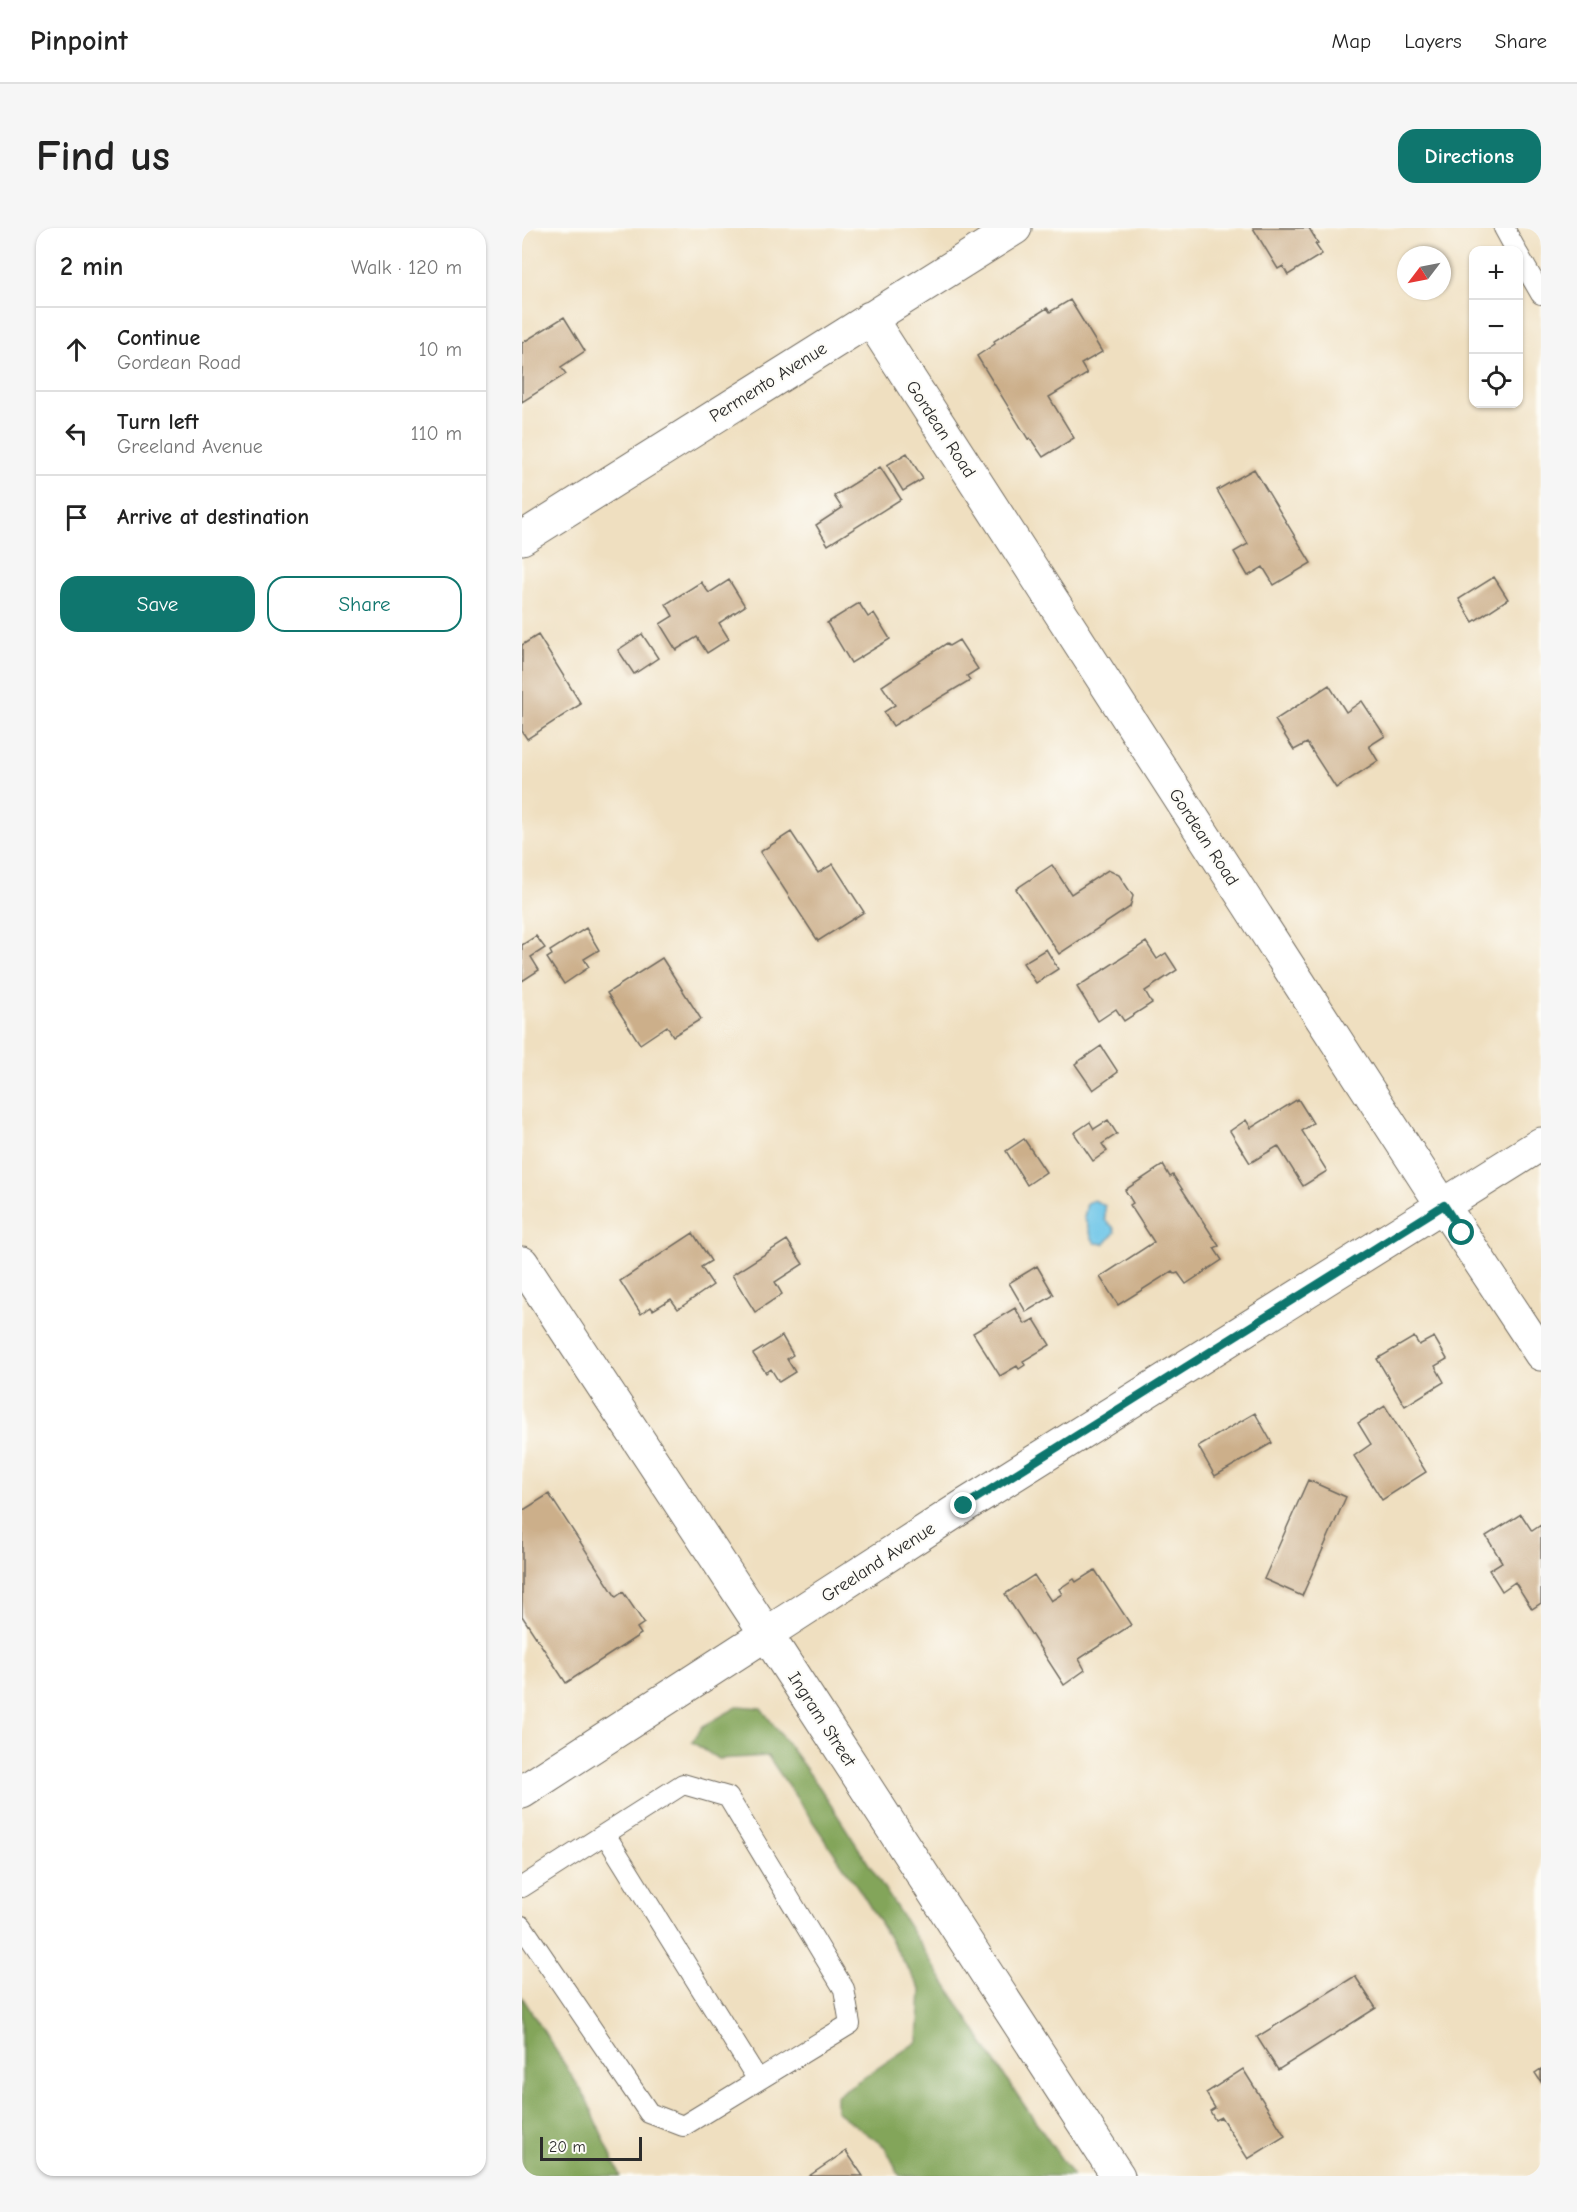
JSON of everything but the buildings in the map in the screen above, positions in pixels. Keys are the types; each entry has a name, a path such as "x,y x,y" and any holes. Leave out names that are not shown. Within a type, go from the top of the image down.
{"street":[{"name":"Permento Avenue","path":"522,538 1015,228"},
{"name":"Gordean Road","path":"870,318 1541,1354"},
{"name":"Greeland Avenue","path":"522,1792 964,1506 1541,1144"},
{"name":"Ingram Street","path":"522,1263 767,1635 1118,2176"}],"lane":[{"path":"1504,228 1514,246"},
{"path":"1523,262 1541,294"},
{"path":"522,1887 683,1784 728,1797 844,1989 850,2024 683,2126 649,2113 522,1926"},
{"path":"605,1834 758,2080"}],"green space":[{"path":"739,1706 761,1708 820,1788 1005,2077 1073,2176 900,2176 885,2147 836,2111 836,2096 918,2041 921,1990 861,1892 768,1756 718,1759 692,1742 703,1726"},
{"path":"522,1997 586,2098 620,2176 522,2176"}],"water":[{"path":"1094,1200 1105,1206 1105,1220 1115,1232 1105,1244 1095,1243 1084,1218 1087,1203"}],"route":[{"path":"964,1506 1444,1205 1462,1233"}]}
